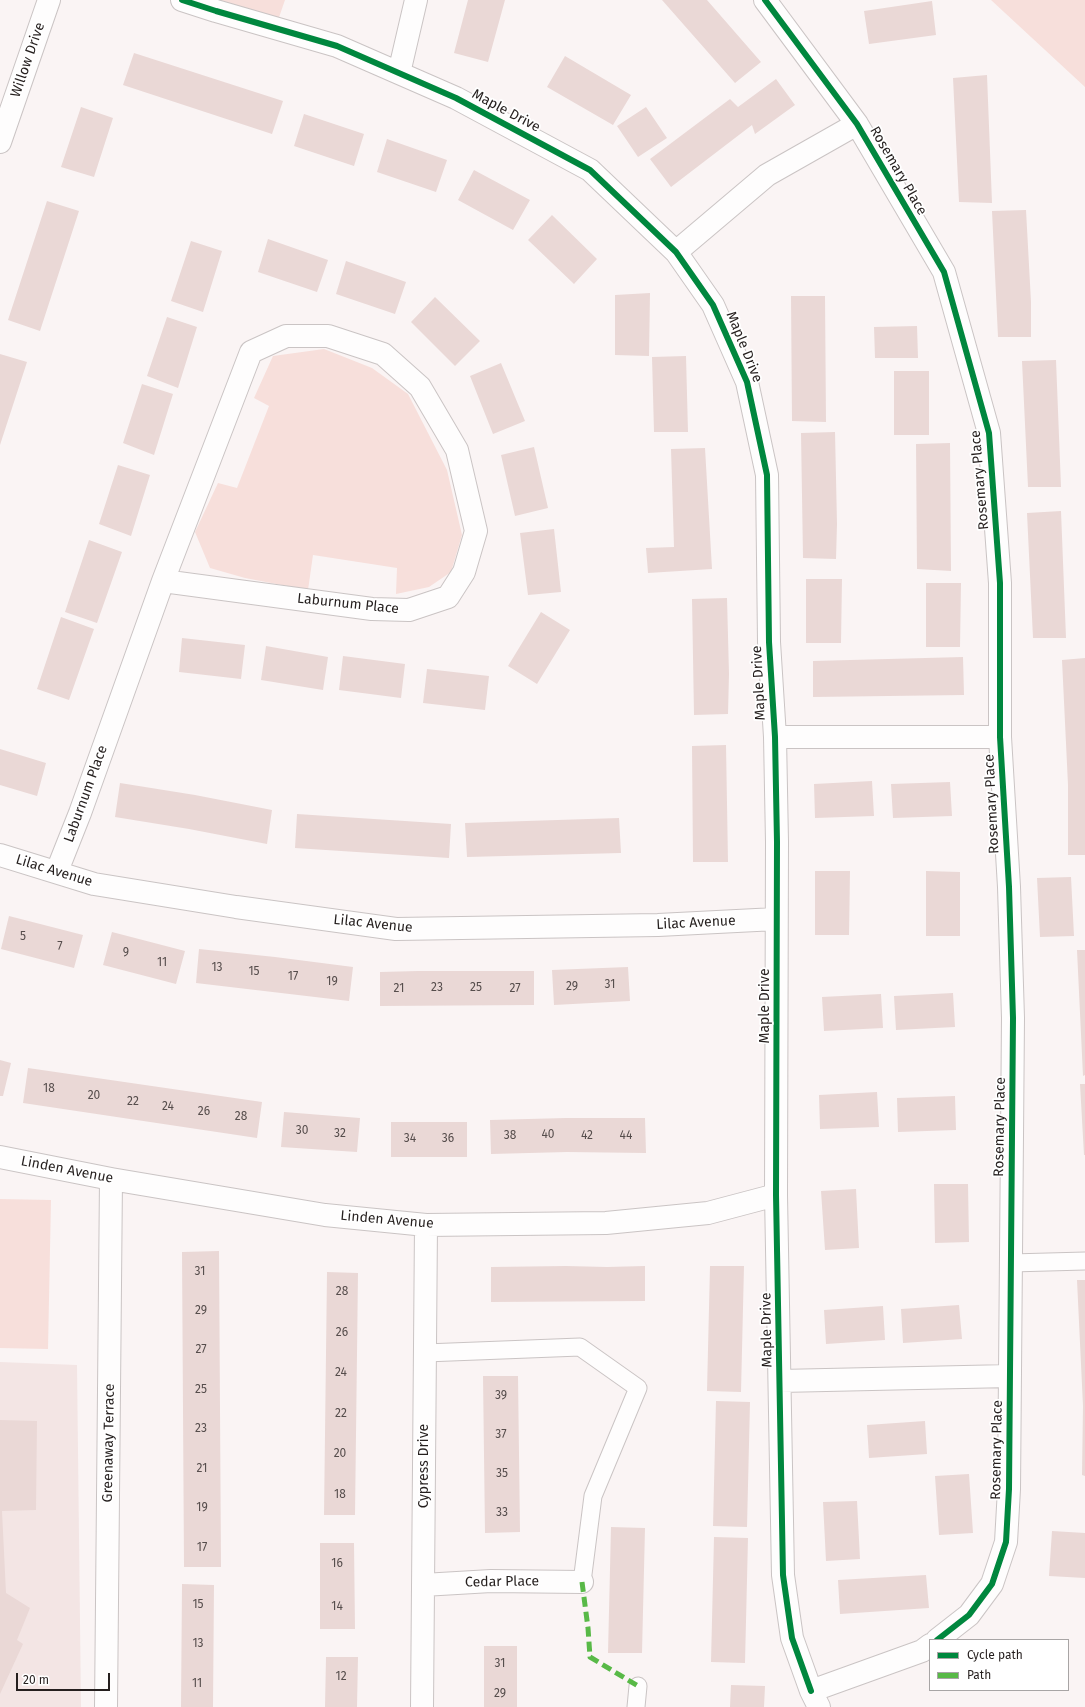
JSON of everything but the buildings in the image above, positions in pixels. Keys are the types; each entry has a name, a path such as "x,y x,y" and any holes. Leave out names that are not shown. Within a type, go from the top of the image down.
{"street":[{"name":"Willow Drive","path":"0,142 49,0"},
{"name":"Maple Drive","path":"182,0 216,12 337,46 456,98 590,170 676,252 714,305 747,382 767,475 769,642 775,737 777,842 776,1195 782,1575 792,1638 815,1699"},
{"path":"399,73 416,0"},
{"name":"Rosemary Place","path":"765,0 857,124 944,272 989,433 1000,583 1000,737 1009,888 1013,1018 1009,1489 1006,1542 992,1584 969,1615 938,1639"},
{"name":"Rosemary Place","path":"676,252 767,175 857,124"},
{"name":"Laburnum Place","path":"57,871 80,813 163,581 251,352 286,336 328,336 383,354 420,387 457,450 476,531 464,572 448,597 409,610 372,609 163,581"},
{"name":"Maple Drive","path":"775,737 887,737"},
{"name":"Rosemary Place","path":"887,737 1000,737"},
{"name":"Lilac Avenue","path":"0,855 57,871 94,884 396,929 658,926 776,919"},
{"name":"Linden Avenue","path":"0,1156 111,1180 325,1215 426,1225 606,1223 708,1213 776,1195"},
{"name":"Greenaway Terrace","path":"106,1707 111,1180"},
{"name":"Cypress Drive","path":"422,1707 426,1225"},
{"name":"Maple Drive","path":"780,1380 1010,1376"},
{"name":"Cedar Place","path":"423,1585 491,1581 582,1582"},
{"path":"815,1699 922,1651 929,1646"}],"lane":[{"path":"1011,1263 1085,1261"},
{"path":"425,1353 580,1347 638,1388 593,1496 584,1556 582,1582"},
{"path":"636,1707 638,1686"}],"shaded area":[{"path":"201,0 285,0 276,26"},
{"path":"991,0 1085,0 1085,87"},
{"path":"324,349 372,368 408,394 447,470 462,535 451,572 429,587 396,594 397,568 313,555 308,590 245,578 210,568 195,532 218,483 237,488 269,406 254,398 273,356"},
{"path":"0,1199 51,1200 48,1349 0,1348"},
{"path":"0,1362 77,1365 81,1707 0,1707"}],"marked path":[{"path":"582,1582 590,1657 638,1686"}],"cycle path":[{"path":"182,0 337,46 456,98 590,170 676,252 713,305 747,382 767,475 769,642 775,737 777,842 776,1195 783,1575 792,1638 811,1691"},
{"path":"765,0 857,124 944,272 989,433 1000,583 1000,737 1009,887 1013,1018 1009,1489 1006,1542 992,1584 969,1615 938,1639"}]}
